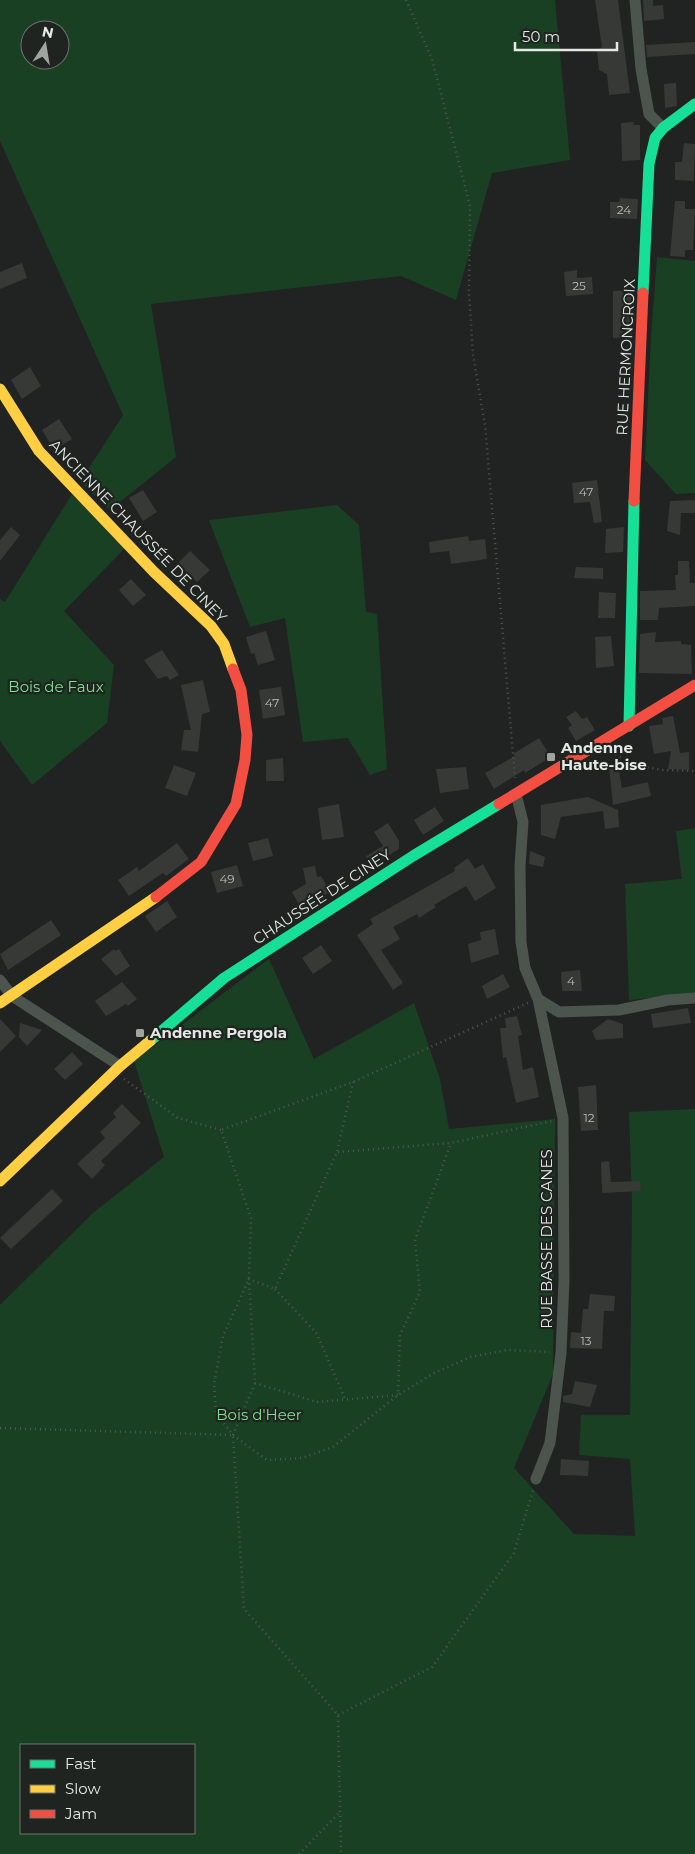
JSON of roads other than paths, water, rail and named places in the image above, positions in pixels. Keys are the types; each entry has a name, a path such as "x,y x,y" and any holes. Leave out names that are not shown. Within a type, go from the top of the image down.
{"street":[{"path":"635,0 649,114 663,128 695,105"},
{"name":"RUE HERMONCROIX","path":"629,726 631,580 649,164 654,138 663,128"},
{"name":"ANCIENNE CHAUSSÉE DE CINEY","path":"0,389 40,451 154,572 211,626 224,644 241,690 247,735 244,769 236,804 215,842 201,862 150,901 0,1004"},
{"name":"CHAUSSÉE DE CINEY","path":"0,1181 117,1069 224,978 413,856 695,685"},
{"name":"RUE BASSE DES CANES","path":"516,794 523,822 520,866 521,942 525,968 538,999 563,1118 564,1280 561,1353 550,1443 536,1479"},
{"path":"0,980 12,996 117,1069"},
{"path":"538,999 559,1012 619,1010 668,1000 695,998"}],"place":[{"name":"Andenne Haute-bise","path":"551,757"},
{"name":"Andenne Pergola","path":"140,1033"}],"park label":[{"name":"Bois de Faux","path":"56,687"},
{"name":"Bois d'Heer","path":"259,1415"}]}
